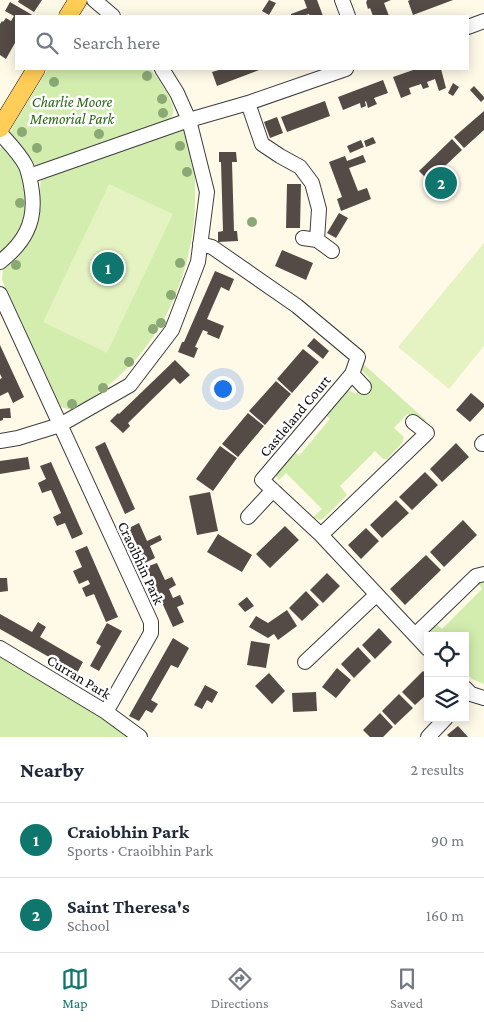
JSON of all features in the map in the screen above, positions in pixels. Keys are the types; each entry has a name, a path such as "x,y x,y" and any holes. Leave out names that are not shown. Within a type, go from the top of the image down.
{"main road":[{"path":"69,15 78,0"},
{"path":"0,128 35,70"}],"street":[{"path":"94,0 112,15"},
{"path":"342,0 348,15"},
{"path":"469,27 484,21"},
{"path":"0,441 18,438 60,425 130,385 172,330 198,262 207,192 189,120 177,93 163,70"},
{"path":"29,176 189,120 248,103 343,70"},
{"path":"248,103 262,144 300,168 312,183 319,209 317,240"},
{"path":"0,133 26,166 32,185 33,204 31,221 24,236 12,252 0,262"},
{"path":"303,238 317,240 332,252"},
{"path":"200,244 212,247 296,306 358,357 352,374"},
{"name":"Craoibhin Park","path":"0,294 151,622 151,633 106,712"},
{"name":"Castleland Court","path":"272,490 262,480 352,374 364,387"},
{"path":"321,535 427,434 413,422"},
{"path":"248,517 272,490 321,535 424,645"},
{"path":"415,635 476,576 484,574"},
{"path":"305,662 376,595"},
{"name":"Curran Park","path":"0,648 106,712 140,737"},
{"path":"429,736 442,722"}],"green space":[{"name":"Charlie Moore Memorial Park","path":"47,70 151,70 170,99 173,108 168,124 41,167 35,165 10,133"},
{"name":"Charlie Moore Memorial Park","path":"185,130 194,163 195,214 191,242 175,297 162,322 128,368 81,406 67,409 58,406 2,280 3,267 26,242 35,228 40,211 41,179"},
{"name":"Charlie Moore Memorial Park","path":"4,147 19,168 26,197 21,224 12,240 0,254 0,149"},
{"path":"109,184 173,214 107,353 43,322"},
{"path":"484,243 484,346 449,389 398,347"},
{"path":"360,361 428,422 407,414 394,428 404,437 402,443 387,459 383,459 375,451 340,486 347,495 323,519 319,520 313,517 322,509 286,473 279,480 275,475 292,450 299,456 330,419 323,413 342,390 348,390 356,394 370,379 357,365"},
{"path":"484,578 484,684 469,676 469,632 428,632 434,622 442,629 482,589 477,582"},
{"path":"0,656 108,720 131,737 0,737"}],"building":[{"path":"19,0 42,0 34,12 18,2"},
{"path":"269,0 276,3 269,15 262,11"},
{"path":"304,0 317,0 323,15 291,15 291,14 307,8"},
{"path":"391,0 384,3 389,15 373,15 370,8 368,9 367,1"},
{"path":"453,0 413,15 408,1"},
{"path":"10,2 32,15 15,15 15,43 6,59 0,55 0,24 6,18 11,21 14,16 5,11"},
{"path":"219,70 259,70 217,86 212,72"},
{"path":"413,70 441,70 446,88 439,91 435,79 427,82 429,87 423,89 421,84 409,88 411,94 401,98 393,77"},
{"path":"383,80 388,93 374,98 377,104 368,108 366,101 366,106 361,108 360,103 343,110 338,97"},
{"path":"453,83 459,87 453,96 448,93"},
{"path":"474,86 484,97 481,102 470,90"},
{"path":"325,101 330,116 287,132 281,117"},
{"path":"484,111 484,130 464,148 454,137"},
{"path":"277,117 283,133 270,138 264,122"},
{"path":"373,137 376,143 366,147 364,141"},
{"path":"452,139 462,150 429,181 419,171"},
{"path":"361,140 364,147 350,153 347,146"},
{"path":"219,152 236,152 237,162 232,162 234,231 237,231 238,241 218,242 218,232 223,231"},
{"path":"363,155 366,162 349,168 358,191 367,188 371,199 341,211 337,199 342,197 329,162 345,156 347,161"},
{"path":"287,184 301,184 300,228 286,228"},
{"path":"339,213 348,218 336,238 327,233"},
{"path":"282,250 313,263 306,280 275,266"},
{"path":"215,271 234,279 229,291 221,287 207,319 224,326 219,339 207,334 208,332 203,330 195,347 198,348 194,358 178,352"},
{"path":"314,338 329,351 323,359 307,346"},
{"path":"0,345 24,397 13,403 8,392 0,396 0,379 2,378 0,374"},
{"path":"303,349 319,362 292,393 277,379"},
{"path":"175,360 190,375 180,384 174,378 128,423 130,426 123,433 110,421"},
{"path":"276,381 291,394 265,425 249,411"},
{"path":"471,393 484,404 484,407 470,422 456,410"},
{"path":"10,408 11,418 3,418 0,421 0,409"},
{"path":"248,413 264,426 238,457 222,444"},
{"path":"105,442 135,509 125,514 95,447"},
{"path":"456,443 469,457 442,482 430,469"},
{"path":"220,446 237,458 213,491 196,479"},
{"path":"28,457 30,469 0,474 0,461"},
{"path":"51,462 83,534 72,539 65,523 57,526 53,517 61,513 51,490 42,493 38,483 46,479 40,466"},
{"path":"425,472 438,485 412,510 399,497"},
{"path":"210,492 218,531 197,535 189,496"},
{"path":"396,500 409,513 382,538 370,525"},
{"path":"463,520 477,535 444,567 430,552"},
{"path":"139,523 147,541 160,535 162,540 150,546 155,558 145,563 129,528"},
{"path":"285,526 299,540 270,568 256,554"},
{"path":"366,528 379,541 361,559 348,545"},
{"path":"218,534 252,555 242,572 207,552"},
{"path":"87,546 118,617 106,622 94,594 86,597 82,588 90,584 88,580 79,584 73,571 82,567 75,551"},
{"path":"426,555 441,570 405,605 390,589"},
{"path":"157,563 165,580 172,577 176,585 169,589 173,598 180,595 184,604 177,607 184,622 173,627 146,567"},
{"path":"327,573 340,586 323,603 310,590"},
{"path":"0,578 7,578 8,591 0,592"},
{"path":"306,591 319,605 302,621 289,608"},
{"path":"247,597 254,606 245,612 238,604"},
{"path":"287,610 297,626 278,640 274,634 268,638 249,627 256,616 268,623"},
{"path":"0,614 32,632 38,622 46,627 40,637 83,662 77,673 0,629"},
{"path":"107,623 122,631 99,671 90,666 101,646 96,643"},
{"path":"379,628 392,642 375,659 362,645"},
{"path":"173,638 189,648 178,668 171,665 151,700 158,704 152,713 146,710 139,721 129,716"},
{"path":"251,641 270,644 266,668 247,665"},
{"path":"358,647 371,661 354,678 341,664"},
{"path":"337,668 351,680 336,698 322,687"},
{"path":"424,672 424,697 415,705 402,692"},
{"path":"269,673 285,691 272,704 255,686"},
{"path":"205,685 218,692 212,703 207,700 202,709 194,705"},
{"path":"316,692 317,711 293,712 292,693"},
{"path":"399,694 413,708 395,725 382,711"},
{"path":"380,713 393,727 383,737 370,737 363,730"},
{"path":"458,726 468,737 449,737 447,735"}],"place":[{"name":"Saint Theresa's","path":"441,183"},
{"name":"Craiobhin Park","path":"108,268"}]}
